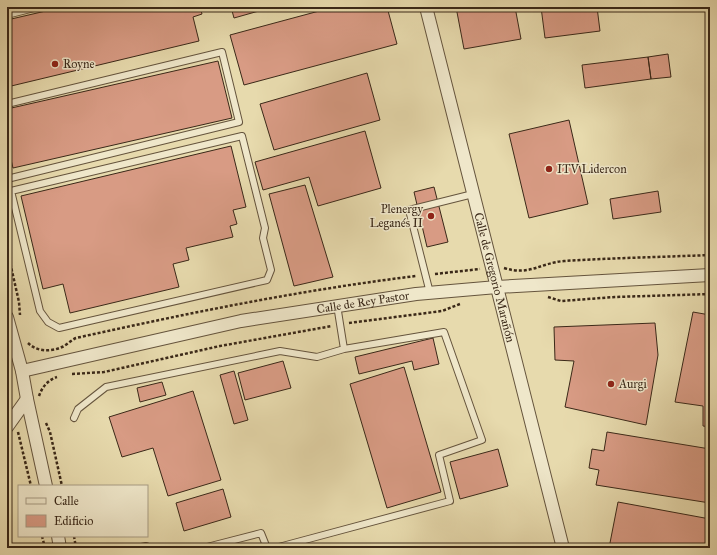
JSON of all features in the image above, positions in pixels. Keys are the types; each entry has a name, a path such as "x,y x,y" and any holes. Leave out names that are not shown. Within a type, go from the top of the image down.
{"street":[{"name":"Calle de Gregorio Marañón","path":"426,7 563,548"},
{"name":"Calle de Rey Pastor","path":"22,371 241,321 430,293 497,287 710,275"},
{"path":"7,317 22,371 32,400 46,485"},
{"path":"7,427 32,400"},
{"path":"58,537 60,548"}],"lane":[{"path":"7,15 38,7"},
{"path":"7,104 222,52 239,122 7,179"},
{"path":"242,136 265,228 263,238 271,270 267,280 59,328 48,322 40,311 9,192 242,136"},
{"path":"430,293 409,210 473,194"},
{"path":"337,306 344,349"},
{"path":"74,418 78,409 106,387 280,351 317,357 344,349 444,332 482,440 439,455 450,501 274,548"},
{"path":"203,548 261,533 267,548"},
{"path":"137,548 146,546 151,548"}],"path":[{"path":"7,249 19,302 19,318"},
{"path":"15,342 44,351 62,347 76,338 213,308 299,293 425,275 492,268 502,268 519,272 534,270 562,262 710,255"},
{"path":"546,297 561,300 710,294"},
{"path":"68,374 104,372 220,346 340,324 442,311 463,303"},
{"path":"32,400 43,387 53,379 62,376"},
{"path":"44,420 50,432 62,485"},
{"path":"42,537 45,548"},
{"path":"74,537 76,548"}],"building":[{"name":"Royne","path":"63,7 200,7 202,14 193,17 199,41 7,87 7,20"},
{"path":"231,7 273,7 234,18"},
{"path":"334,7 387,7 397,44 244,85 230,35"},
{"path":"456,7 515,7 521,39 464,49"},
{"path":"541,7 597,7 600,31 545,38"},
{"path":"668,54 671,77 651,79 648,57"},
{"path":"648,57 651,79 585,88 582,65"},
{"path":"218,61 232,118 13,168 7,143 7,109"},
{"path":"367,73 380,120 274,150 260,104"},
{"name":"ITV Lidercon","path":"569,120 588,204 529,218 509,134"},
{"path":"365,131 381,188 318,206 309,177 263,190 255,162"},
{"path":"231,146 246,207 233,210 237,224 230,226 233,237 186,248 189,260 173,264 179,287 70,313 63,284 43,289 21,196"},
{"path":"305,185 333,277 294,286 269,194"},
{"path":"434,187 448,242 427,247 414,192"},
{"path":"658,191 661,212 613,219 610,199"},
{"path":"693,312 710,315 710,427 703,426 703,406 675,402"},
{"name":"Aurgi","path":"655,323 658,355 646,425 565,407 574,361 555,360 554,327"},
{"path":"433,338 439,364 414,370 412,361 359,374 355,357"},
{"path":"283,361 291,388 245,400 238,373"},
{"path":"404,367 441,492 387,508 350,384"},
{"path":"234,371 248,420 234,424 220,375"},
{"path":"162,382 166,395 140,402 137,388"},
{"path":"193,391 221,480 168,496 153,448 122,457 109,417"},
{"path":"607,432 710,449 710,503 596,485 599,470 589,468 592,449 604,451"},
{"path":"498,449 508,486 460,499 450,462"},
{"path":"223,489 231,517 184,531 176,503"},
{"path":"618,502 710,519 710,548 609,548"}],"place":[{"name":"Royne","path":"55,64"},
{"name":"ITV Lidercon","path":"549,169"},
{"name":"Plenergy Leganés II","path":"431,216"},
{"name":"Aurgi","path":"611,384"}]}
